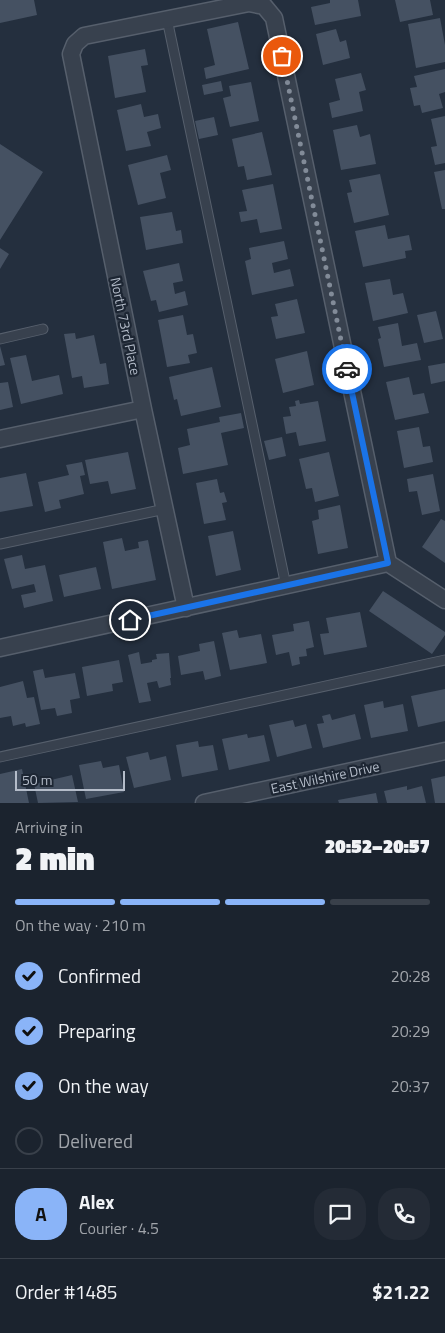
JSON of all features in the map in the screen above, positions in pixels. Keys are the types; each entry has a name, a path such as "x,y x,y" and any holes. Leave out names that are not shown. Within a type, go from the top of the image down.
{"street":[{"path":"167,19 249,3 264,6 274,18 388,563 445,600"},
{"name":"North 73rd Place","path":"167,19 84,36 75,44 71,54 143,409 186,608"},
{"path":"0,439 143,409"},
{"path":"0,648 388,563"},
{"name":"East Wilshire Drive","path":"204,803 445,751"}],"lane":[{"path":"167,19 286,586"},
{"path":"0,339 43,329"},
{"path":"0,544 165,509"},
{"path":"0,757 445,660"}],"building":[{"path":"0,0 34,0 37,15 0,23"},
{"path":"330,0 358,0 361,16 315,25 311,7 330,3"},
{"path":"395,0 430,0 433,15 400,22"},
{"path":"440,18 445,45 445,62 416,68 408,24"},
{"path":"238,22 249,69 206,79 204,68 215,65 207,29"},
{"path":"336,29 340,42 346,40 350,58 323,65 316,34"},
{"path":"145,49 148,65 141,66 146,92 115,98 108,56"},
{"path":"445,69 445,92 439,94 443,108 422,113 420,105 414,106 410,88 417,87 414,76"},
{"path":"361,73 366,90 359,92 363,111 332,118 329,103 340,100 335,79"},
{"path":"221,81 223,91 204,95 202,85"},
{"path":"251,82 259,121 230,127 223,98 231,96 229,86"},
{"path":"141,104 144,117 158,114 161,128 147,132 151,146 126,151 117,110"},
{"path":"445,116 445,163 435,165 431,147 437,146 431,119"},
{"path":"214,117 218,135 199,139 195,121"},
{"path":"357,125 360,137 370,134 376,164 341,170 333,130"},
{"path":"262,132 272,175 247,180 244,166 238,167 232,139"},
{"path":"0,144 43,172 0,240"},
{"path":"167,155 171,170 160,173 166,198 138,205 128,165"},
{"path":"445,170 445,209 442,209 434,172"},
{"path":"380,174 389,215 354,223 347,193 352,192 349,180"},
{"path":"273,184 282,229 260,233 257,219 241,222 239,212 247,211 242,190"},
{"path":"172,212 176,231 181,230 183,243 146,250 140,217"},
{"path":"385,225 388,239 409,235 412,250 405,251 406,258 363,267 355,231"},
{"path":"284,241 288,259 272,263 274,273 290,269 294,286 252,295 245,261 251,259 249,248"},
{"path":"0,248 9,254 0,269"},
{"path":"179,263 183,281 173,283 175,294 185,291 188,305 159,312 156,300 151,301 143,271"},
{"path":"390,279 393,295 403,293 408,313 373,321 365,283"},
{"path":"297,299 305,333 276,339 271,317 278,316 275,304"},
{"path":"436,311 443,339 424,343 417,315"},
{"path":"183,315 187,335 193,334 197,353 188,355 190,363 167,367 158,320"},
{"path":"398,323 402,346 417,343 421,360 384,367 378,339 381,338 378,327"},
{"path":"75,333 76,339 94,335 100,364 106,363 109,384 84,388 82,376 72,378 64,334"},
{"path":"0,346 5,365 0,366"},
{"path":"307,351 314,385 283,393 275,359"},
{"path":"26,355 32,381 59,375 63,394 21,404 10,358"},
{"path":"445,363 445,381 431,384 428,366"},
{"path":"212,367 221,407 181,416 177,399 174,400 169,377"},
{"path":"409,377 413,395 424,393 429,413 395,420 386,382"},
{"path":"8,382 13,407 0,410 0,383"},
{"path":"299,400 300,404 318,401 326,441 299,446 296,432 286,434 283,417 291,416 289,407 296,406 295,401"},
{"path":"241,413 244,428 221,433 228,465 183,474 178,448 190,445 187,429 220,422 219,417"},
{"path":"419,427 423,447 430,446 433,462 404,468 397,431"},
{"path":"282,437 286,456 269,460 264,441"},
{"path":"128,452 136,489 111,494 108,481 90,484 85,460"},
{"path":"329,452 339,496 315,502 312,488 306,489 299,459"},
{"path":"82,462 85,475 80,476 84,494 59,500 61,508 45,512 38,482 69,475 66,465"},
{"path":"26,473 33,506 0,512 0,478"},
{"path":"433,474 440,511 422,515 417,491 409,492 407,479"},
{"path":"217,479 220,493 224,492 227,502 222,503 226,520 204,524 196,483"},
{"path":"340,505 348,548 318,554 312,521 319,519 318,510"},
{"path":"441,519 445,521 445,563 422,547"},
{"path":"233,531 241,570 216,576 208,536"},
{"path":"122,538 125,551 139,548 138,542 148,540 156,580 112,589 103,542"},
{"path":"22,555 25,569 45,565 53,601 24,608 21,595 36,592 34,584 12,589 4,559"},
{"path":"96,567 101,589 64,597 59,575"},
{"path":"383,591 445,632 445,635 432,654 369,611"},
{"path":"360,612 367,647 324,655 320,634 329,633 326,618"},
{"path":"309,621 314,647 306,649 307,656 299,657 300,664 292,666 289,652 276,655 272,635 294,631 293,624"},
{"path":"237,630 239,638 261,634 267,663 230,670 222,633"},
{"path":"214,641 221,676 205,680 203,671 181,675 178,656 200,651 199,644"},
{"path":"139,652 141,664 157,659 156,654 169,653 171,685 159,688 157,681 147,683 151,701 139,703 128,655"},
{"path":"119,660 123,682 112,684 113,691 87,696 82,667"},
{"path":"43,669 45,678 75,673 80,698 70,700 72,713 57,716 55,708 41,710 33,671"},
{"path":"23,681 27,698 34,697 40,724 26,727 25,723 13,726 11,716 0,718 0,687"},
{"path":"445,689 445,721 418,727 411,696"},
{"path":"383,701 384,708 403,704 408,731 371,738 364,705"},
{"path":"330,714 332,720 355,714 361,739 323,748 317,724 324,723 322,716"},
{"path":"293,720 295,727 306,724 312,748 277,757 269,725"},
{"path":"247,734 248,738 264,735 270,761 229,770 222,739"},
{"path":"198,741 199,747 213,745 218,770 182,777 176,745"},
{"path":"148,752 150,760 166,756 171,780 134,788 126,757"},
{"path":"101,761 103,768 119,765 124,792 86,799 79,765"},
{"path":"22,769 29,803 0,803 0,774"},
{"path":"72,775 78,802 38,803 34,784"},
{"path":"445,776 445,803 435,803 431,779"},
{"path":"407,786 407,790 422,786 426,803 387,803 384,791"},
{"path":"376,793 378,803 339,803 338,800"}],"way so far":[{"path":"282,56 347,369"}],"route":[{"path":"130,620 388,563 347,369"}]}
